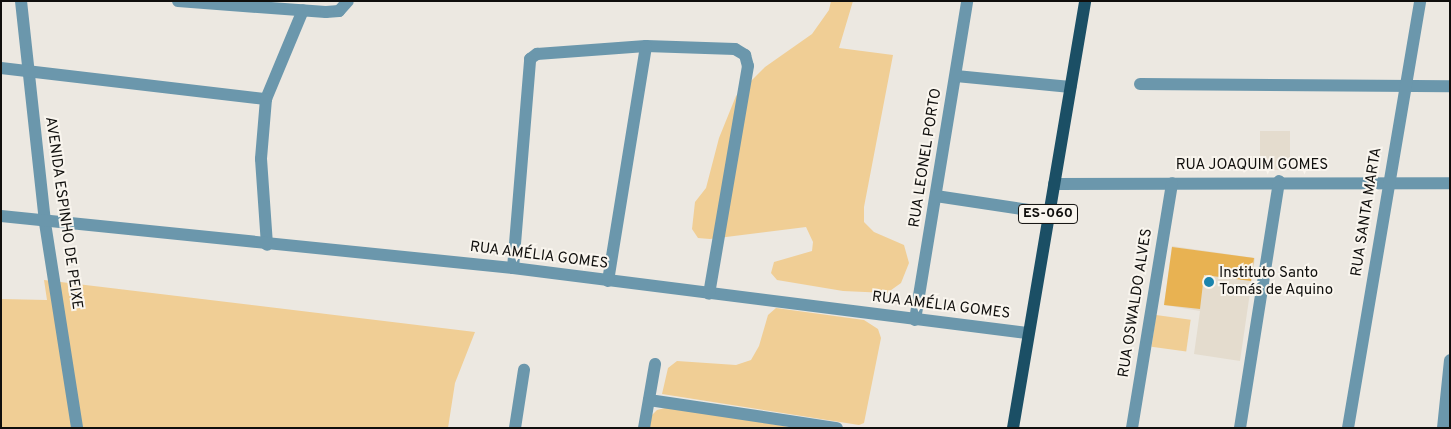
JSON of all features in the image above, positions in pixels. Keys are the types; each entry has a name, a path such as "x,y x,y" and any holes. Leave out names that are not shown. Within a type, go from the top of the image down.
{"main road":[{"name":"ES-060","path":"1013,428 1027,333 1086,1"}],"street":[{"name":"AVENIDA ESPINHO DE PEIXE","path":"21,1 45,223 77,428"},
{"path":"178,1 282,5 303,10 338,11 348,1"},
{"name":"RUA LEONEL PORTO","path":"915,320 956,76 966,1"},
{"name":"RUA SANTA MARTA","path":"1348,428 1420,1"},
{"path":"267,245 261,159 266,99 303,10"},
{"path":"513,268 530,59 537,54 646,46 735,49 745,55 748,66 709,294"},
{"path":"608,281 646,46"},
{"path":"1,68 266,99"},
{"path":"956,76 1070,87"},
{"path":"1140,84 1450,86"},
{"path":"1240,428 1279,181"},
{"name":"RUA JOAQUIM GOMES","path":"1054,184 1279,181 1450,183"},
{"name":"RUA OSWALDO ALVES","path":"1132,428 1172,183"},
{"path":"936,196 1048,213"},
{"name":"RUA AMÉLIA GOMES","path":"1,216 45,223 513,268 1027,333"},
{"path":"644,428 655,364"},
{"path":"1443,428 1449,368"},
{"path":"515,428 524,370"},
{"path":"649,400 837,428"}],"shaded area":[{"path":"831,1 853,1 839,48 893,55 864,207 864,222 874,232 904,245 909,263 901,283 887,293 843,291 777,280 771,273 774,262 812,251 813,242 806,227 710,239 698,238 692,229 695,202 706,188 719,138 736,96 765,67 812,34 829,10"},
{"path":"1260,131 1290,131 1290,170 1260,170"},
{"name":"Instituto Santo Tomás de Aquino","path":"1172,246 1255,258 1240,361 1194,354 1200,311 1164,305"},
{"path":"44,280 475,332 455,383 448,428 1,428 1,299 47,300"},
{"path":"776,308 864,320 878,329 881,338 864,423 859,425 662,394 668,368 677,361 736,365 751,360 759,346 768,315"},
{"path":"1156,315 1191,320 1186,352 1152,347"},
{"path":"669,407 796,428 647,428 650,417 657,410"}],"building":[{"path":"1172,247 1254,258 1251,281 1204,275 1200,309 1164,305"}],"place":[{"name":"Instituto Santo Tomás de Aquino","path":"1209,282"}]}
